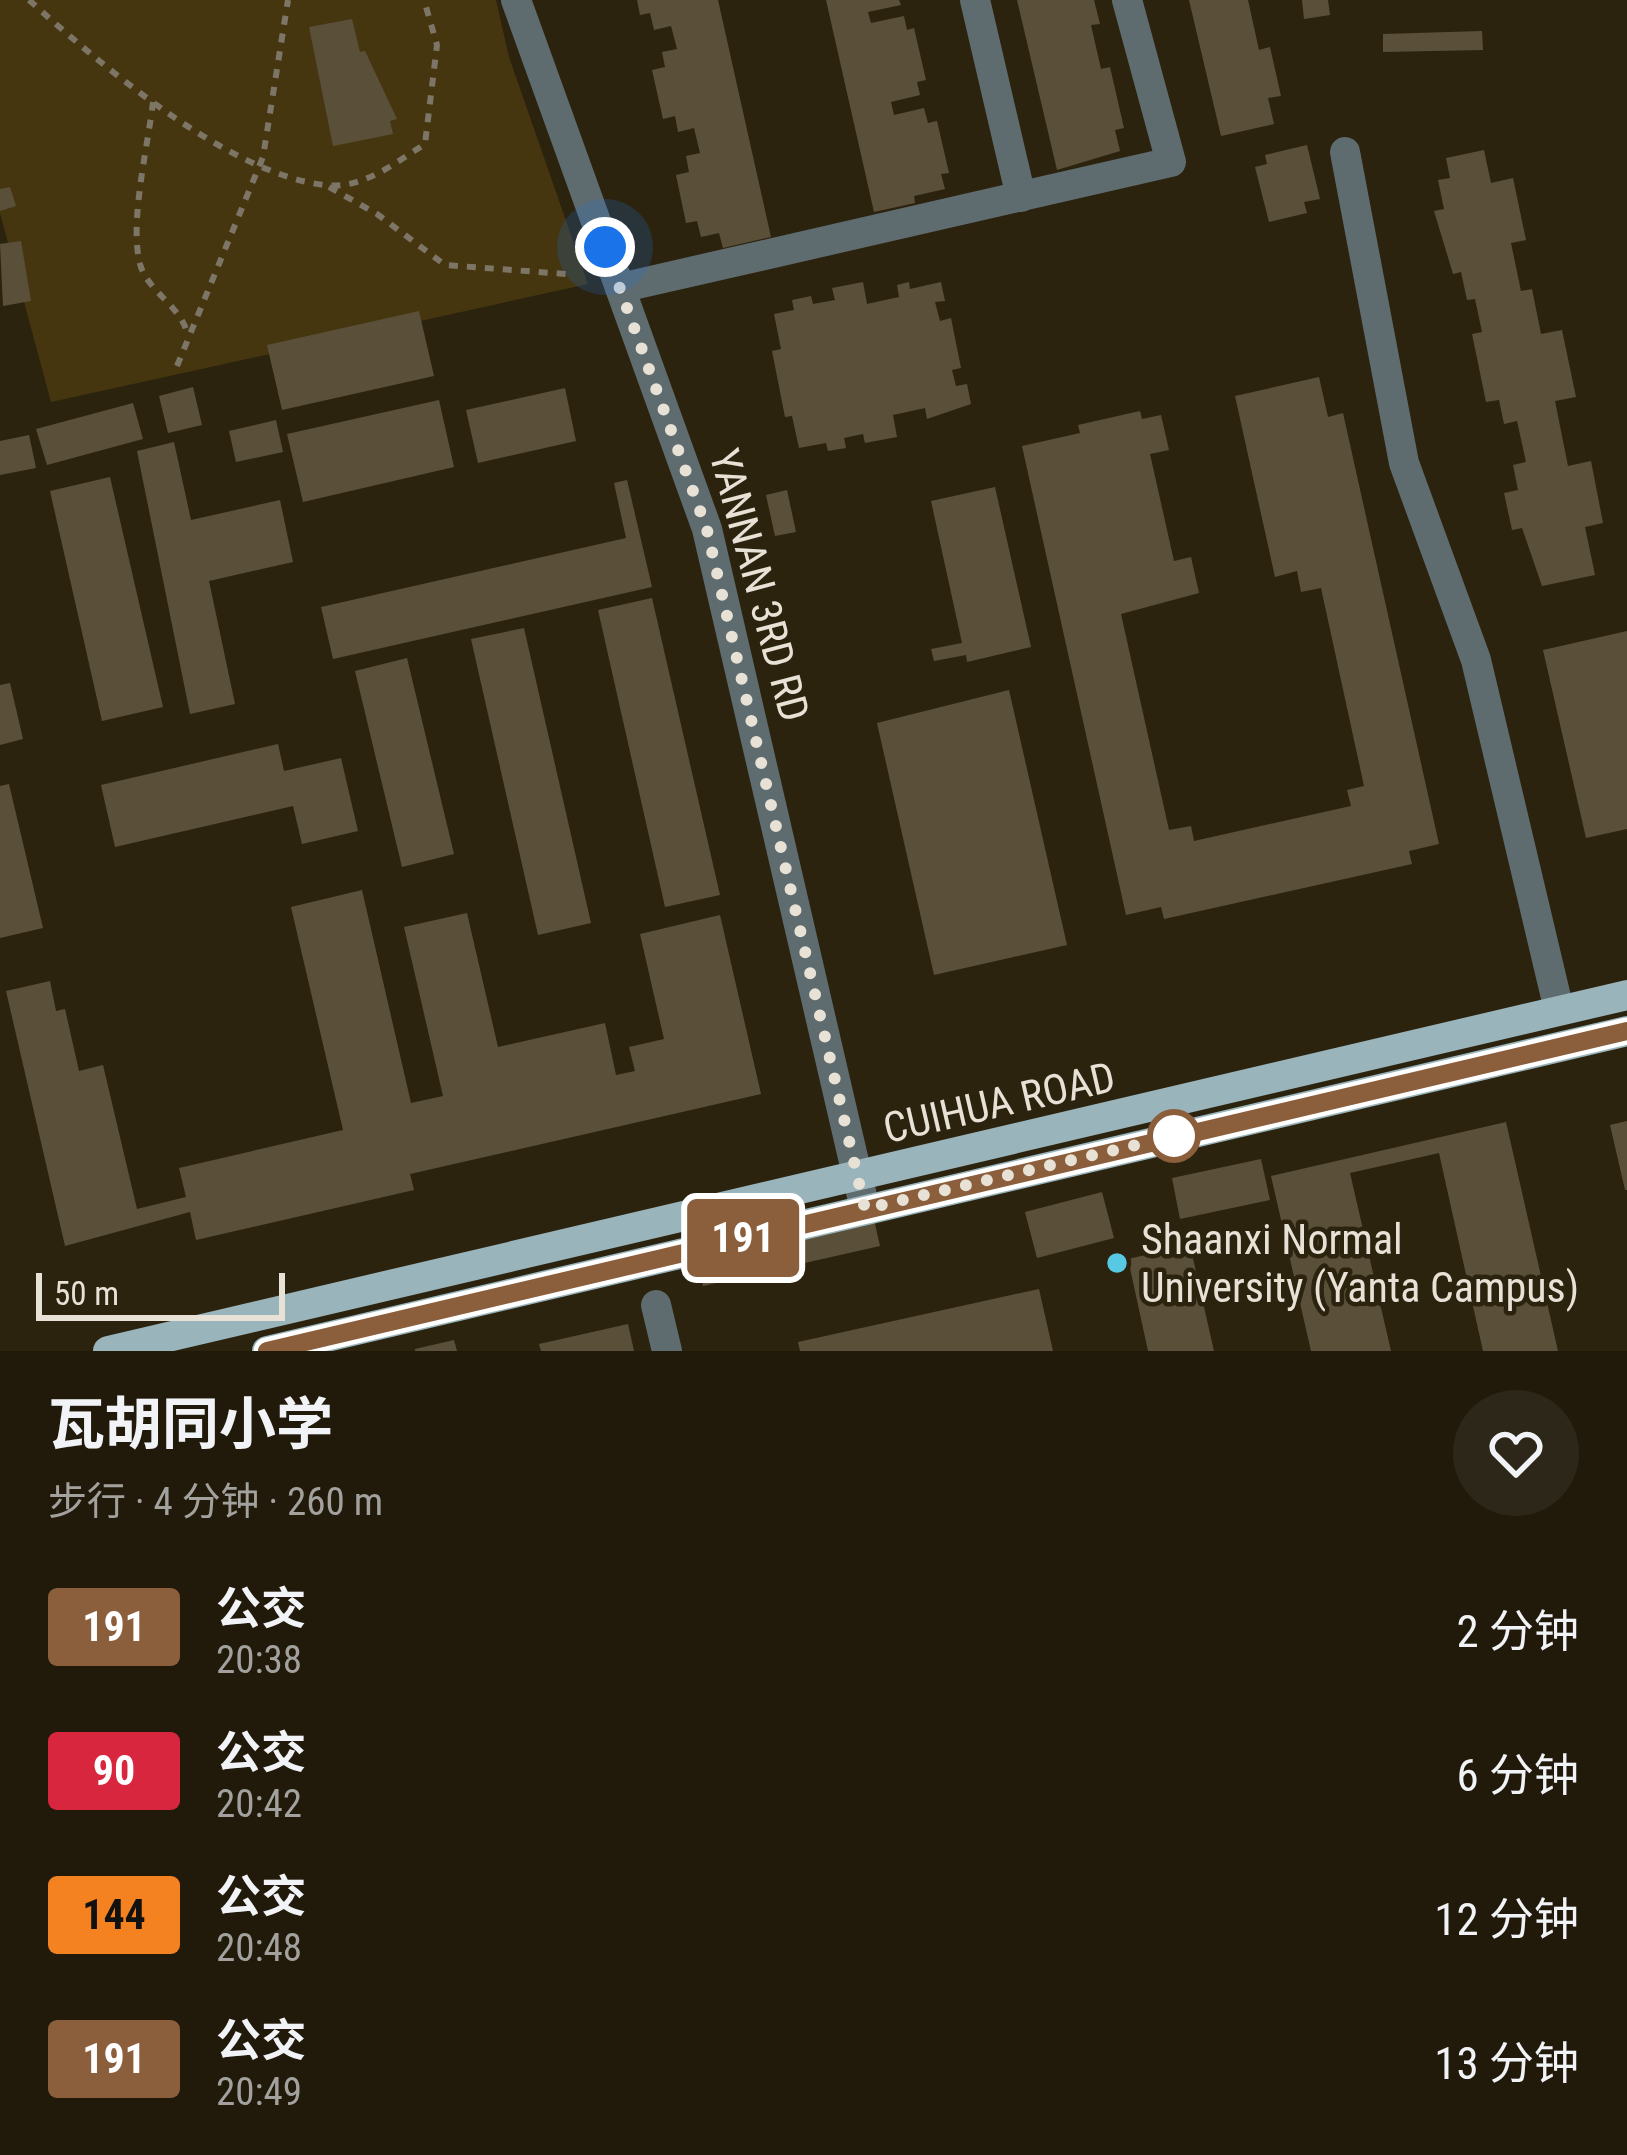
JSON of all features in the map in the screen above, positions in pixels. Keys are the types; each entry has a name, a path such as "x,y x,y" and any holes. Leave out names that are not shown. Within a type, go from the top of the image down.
{"main road":[{"name":"CUIHUA ROAD","path":"267,1351 1627,995"},
{"name":"CUIHUA ROAD","path":"109,1351 1627,1031"}],"street":[{"name":"YANNAN 3RD RD","path":"516,0 707,530 862,1193"},
{"path":"975,0 1021,196"},
{"path":"620,288 1172,162 1127,0"},
{"path":"1345,152 1404,464 1476,660 1559,1010"},
{"path":"656,1305 667,1351"}],"path":[{"path":"29,0 152,102 261,164 326,186 377,214 445,266 566,274"},
{"path":"177,366 261,164 287,0"},
{"path":"326,186 368,179 425,144 437,45 424,0"},
{"path":"152,102 140,265 163,300 184,318 188,336"}],"shaded area":[{"path":"0,0 496,0 509,57 588,284 51,402 0,213"}],"building":[{"path":"637,0 718,0 771,237 723,248 719,233 701,237 697,221 686,223 676,175 689,172 686,156 700,153 694,128 678,132 675,116 663,119 652,70 665,67 662,52 677,49 671,26 654,30 650,13 640,15"},
{"path":"826,0 899,0 901,5 868,12 871,23 904,16 907,30 914,28 926,80 917,82 920,95 891,102 894,115 924,108 928,123 937,121 949,173 941,174 945,189 914,196 915,203 874,212"},
{"path":"1017,0 1094,0 1100,24 1091,25 1101,69 1110,67 1124,128 1115,130 1120,151 1057,170"},
{"path":"1189,0 1248,0 1259,50 1270,47 1281,96 1268,98 1274,124 1221,136"},
{"path":"1302,0 1328,0 1330,15 1304,19"},
{"path":"352,19 360,52 365,51 397,119 390,121 393,134 333,146 309,27"},
{"path":"1482,31 1483,50 1383,52 1383,34"},
{"path":"1307,145 1320,199 1304,202 1307,213 1269,222 1255,167 1267,164 1265,155"},
{"path":"1484,150 1491,183 1513,178 1526,240 1511,243 1521,291 1532,289 1541,334 1562,330 1576,397 1555,401 1568,466 1591,461 1603,523 1585,527 1595,575 1542,586 1522,528 1512,530 1504,493 1518,490 1513,465 1526,462 1517,421 1504,424 1499,400 1486,402 1472,334 1482,332 1475,299 1467,300 1461,272 1453,274 1434,211 1444,209 1438,180 1450,178 1446,158"},
{"path":"10,187 16,206 0,211 0,189"},
{"path":"21,241 31,301 3,306 0,244"},
{"path":"863,282 867,304 899,297 897,285 909,282 910,289 941,282 945,301 935,302 940,321 951,318 961,368 952,370 956,386 967,384 971,404 927,419 925,408 893,415 897,437 865,443 863,434 844,438 846,448 828,451 826,443 799,448 792,416 785,417 772,351 781,349 774,314 794,310 792,300 811,296 813,304 835,300 832,288"},
{"path":"419,311 434,376 282,410 267,345"},
{"path":"1319,377 1328,417 1343,413 1439,844 1409,851 1412,864 1164,919 1161,907 1126,915 1022,446 1080,433 1078,425 1140,411 1142,419 1161,415 1169,450 1150,454 1174,561 1191,557 1199,593 1121,614 1169,830 1191,826 1194,841 1351,806 1347,790 1364,786 1321,588 1301,592 1297,571 1275,577 1235,396"},
{"path":"193,387 202,425 168,433 159,396"},
{"path":"565,388 576,441 478,463 466,410"},
{"path":"439,400 454,467 303,502 287,434"},
{"path":"133,403 143,439 47,465 36,429"},
{"path":"276,420 283,452 236,462 229,431"},
{"path":"29,435 36,468 0,475 0,441"},
{"path":"174,442 191,520 280,500 293,562 209,581 235,704 190,714 137,451"},
{"path":"110,477 163,707 102,721 50,491"},
{"path":"627,480 652,587 333,659 321,607 626,538 614,483"},
{"path":"995,487 1031,647 967,662 966,655 934,661 931,649 962,643 931,501"},
{"path":"787,490 796,532 775,536 766,495"},
{"path":"652,598 720,895 665,907 598,610"},
{"path":"524,628 591,923 538,935 471,639"},
{"path":"1627,631 1627,829 1586,838 1543,650"},
{"path":"407,658 454,854 402,867 355,671"},
{"path":"10,683 23,739 0,745 0,685"},
{"path":"1009,690 1067,945 934,975 877,723"},
{"path":"278,744 284,771 341,758 358,831 302,844 293,806 115,847 101,785"},
{"path":"9,784 43,928 0,938 0,786"},
{"path":"362,890 411,1103 443,1096 404,927 467,913 498,1047 605,1023 616,1075 635,1071 629,1047 664,1039 640,934 720,915 761,1094 410,1174 414,1190 196,1240 190,1212 65,1246 6,991 50,981 56,1011 65,1009 79,1071 103,1065 137,1209 186,1197 179,1168 343,1130 291,907"},
{"path":"1627,1121 1627,1190 1625,1190 1610,1125"},
{"path":"1506,1122 1558,1351 1483,1351 1439,1153 1350,1173 1391,1351 1311,1351 1271,1176"},
{"path":"1261,1159 1270,1200 1180,1219 1172,1178"},
{"path":"1102,1192 1114,1238 1037,1258 1025,1212"},
{"path":"870,1202 880,1246 703,1286 693,1242"},
{"path":"1190,1245 1214,1351 1148,1351 1128,1259"},
{"path":"1039,1289 1053,1351 800,1351 798,1342"},
{"path":"628,1324 634,1351 541,1351 539,1344"},
{"path":"454,1340 457,1351 415,1351 415,1349"}],"bus line":[{"name":"191","path":"267,1351 1627,1031"}],"place":[{"name":"Shaanxi Normal University (Yanta Campus)","path":"1117,1263"}],"route":[{"path":"605,247 682,447 707,530 865,1209 1174,1136"}]}
